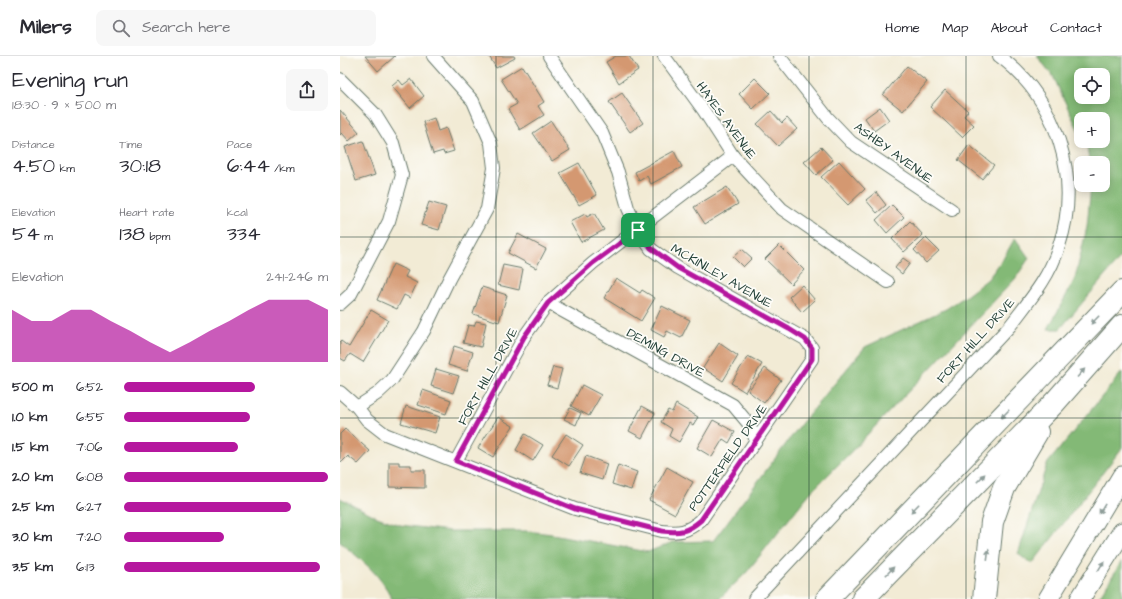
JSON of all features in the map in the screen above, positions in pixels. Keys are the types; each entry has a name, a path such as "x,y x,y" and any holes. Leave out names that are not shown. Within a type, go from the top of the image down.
{"highway":[{"path":"827,599 1122,292"},
{"path":"863,599 1055,402 1122,326"},
{"path":"984,596 992,522 1004,488 1055,402"}],"main road":[{"path":"1048,599 1122,476"},
{"path":"1080,599 1122,532"}],"street":[{"path":"356,407 377,394 392,380 424,331 449,279 487,209 494,168 491,143 473,101 433,56"},
{"name":"MCKINLEY AVENUE","path":"549,56 602,133 618,172 628,208 638,230 651,248 678,268 805,339 812,348 812,359"},
{"name":"HAYES AVENUE","path":"664,56 704,111 733,156 782,209 888,282"},
{"name":"ASHBY AVENUE","path":"778,56 828,118 851,142 952,210"},
{"name":"FORT HILL DRIVE","path":"754,599 1010,326 1045,278 1054,259 1063,235 1068,208 1068,183 1060,142 1055,128 1034,92 1021,76 999,56"},
{"path":"340,79 375,114 392,143 402,175 390,221 351,294 340,304"},
{"name":"FORT HILL DRIVE","path":"456,461 524,337 548,303 593,263 733,156"},
{"name":"DEMING DRIVE","path":"548,303 733,405 748,423 756,440"},
{"name":"POTTERFIELD DRIVE","path":"340,392 367,420 385,434 575,509 662,531 677,532 690,529 701,520 812,359"}],"green space":[{"path":"1037,56 1122,56 1122,256 1060,329 1048,329 1075,279 1087,227 1090,192 1110,192 1110,156 1089,156 1087,148 1110,148 1110,112 1074,112 1074,121 1053,76"},
{"path":"1015,238 1029,258 1015,279 809,494 746,573 719,599 392,599 376,574 340,542 340,498 377,517 400,525 450,531 526,531 552,534 648,552 673,542 713,541 801,424 865,347 946,309 966,296 988,279 1003,259"},
{"path":"1122,372 1122,448 1032,564 1018,554 1047,464"},
{"path":"1122,561 1122,599 1098,599"}],"building":[{"path":"365,56 395,56 378,71"},
{"path":"489,56 514,56 515,58 496,68"},
{"path":"616,56 629,56 638,70 619,83 606,62"},
{"path":"522,66 544,102 538,106 544,115 520,130 508,109 517,104 501,79"},
{"path":"907,66 927,82 903,111 883,95"},
{"path":"755,78 770,93 753,109 739,94"},
{"path":"411,79 424,96 410,108 392,86 399,80 403,85"},
{"path":"945,90 968,111 964,116 974,125 962,137 930,107"},
{"path":"622,93 643,123 630,132 609,102"},
{"path":"880,107 889,120 874,131 865,118"},
{"path":"340,110 359,132 349,141 342,133 340,135"},
{"path":"771,111 782,123 787,118 797,129 778,146 757,124"},
{"path":"434,118 438,131 446,128 454,151 444,154 443,151 433,154 423,122"},
{"path":"551,121 570,150 552,161 533,133"},
{"path":"363,141 375,175 356,181 345,147"},
{"path":"969,145 994,165 982,179 958,160"},
{"path":"821,147 833,160 816,175 804,162"},
{"path":"674,151 682,167 651,184 647,176 639,181 635,172"},
{"path":"839,161 865,189 848,205 821,177"},
{"path":"579,163 597,195 579,205 560,173"},
{"path":"727,187 738,204 705,224 694,207"},
{"path":"876,192 886,205 877,213 866,200"},
{"path":"429,202 446,207 439,230 421,225"},
{"path":"892,205 904,217 887,233 876,220"},
{"path":"594,213 604,230 581,242 570,222 585,214 587,217"},
{"path":"910,221 923,235 904,252 892,239"},
{"path":"518,234 546,249 536,268 508,253"},
{"path":"926,238 939,251 926,263 914,250"},
{"path":"779,245 804,270 791,284 765,259"},
{"path":"742,249 752,258 743,267 733,257"},
{"path":"903,258 910,263 902,274 895,268"},
{"path":"393,264 408,271 405,277 417,283 410,298 404,295 397,309 377,300"},
{"path":"503,265 523,269 519,290 498,285"},
{"path":"616,278 640,293 642,290 655,298 641,321 604,298"},
{"path":"802,285 815,300 802,312 789,297"},
{"path":"482,287 507,295 499,322 473,314"},
{"path":"662,306 690,320 681,338 667,331 664,337 651,330"},
{"path":"371,310 388,320 363,362 350,354 345,361 340,358 340,342 341,341 349,347"},
{"path":"476,321 486,323 481,347 463,343 468,325 474,326"},
{"path":"719,343 738,356 723,381 703,368"},
{"path":"454,346 473,352 467,371 448,365"},
{"path":"748,356 762,364 745,392 731,383"},
{"path":"553,367 562,369 557,388 547,385"},
{"path":"765,368 781,380 764,403 748,391"},
{"path":"436,369 459,376 453,393 431,386"},
{"path":"582,385 601,395 589,416 571,406"},
{"path":"423,390 451,400 446,414 418,405"},
{"path":"676,404 698,417 693,425 690,423 679,442 669,436 672,429 661,422 668,410 672,412"},
{"path":"406,406 440,417 435,433 401,423"},
{"path":"642,406 655,413 642,438 629,431"},
{"path":"570,408 581,413 576,425 564,419"},
{"path":"498,417 513,426 493,457 478,448"},
{"path":"713,420 735,432 729,443 723,439 712,457 697,448"},
{"path":"345,429 370,451 358,464 348,456 342,462 340,460 340,434"},
{"path":"525,434 543,445 533,461 516,450"},
{"path":"566,434 583,445 569,466 552,455"},
{"path":"586,456 607,464 602,480 580,473"},
{"path":"389,462 399,462 399,465 411,465 411,470 425,470 425,488 389,487"},
{"path":"618,465 637,472 631,490 612,484"},
{"path":"667,467 693,482 675,514 649,500"}],"route":[{"path":"638,230 651,248 678,268 789,329 805,339 812,348 812,359 701,520 690,529 677,532 662,531 575,509 456,461 524,337 548,303 593,263 638,230"}]}
